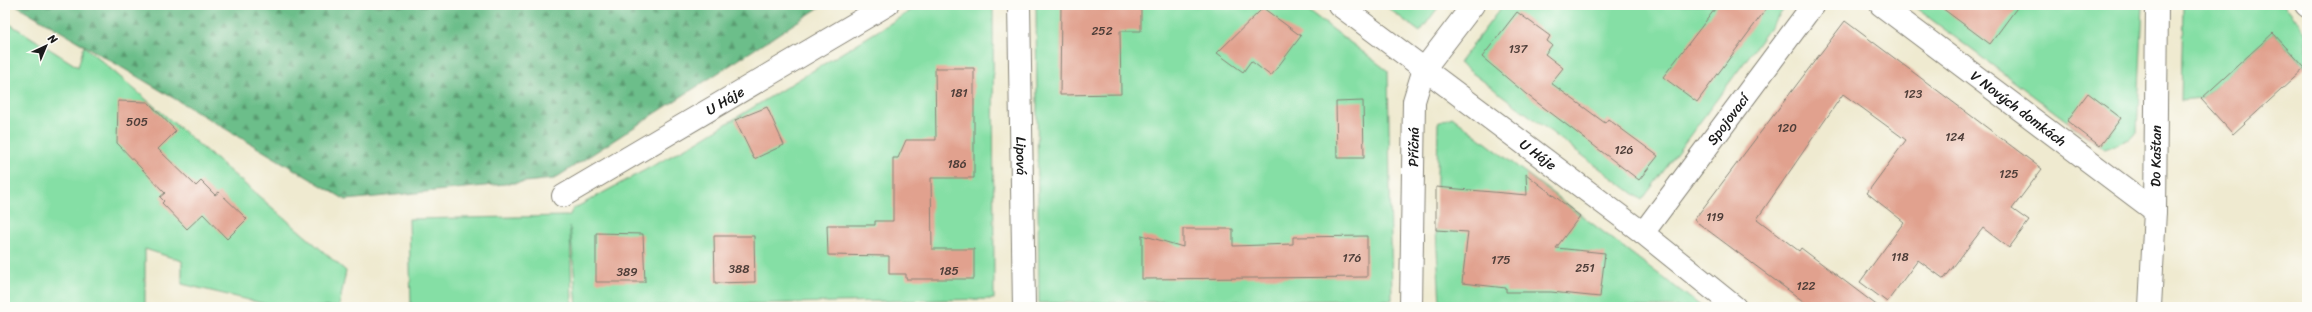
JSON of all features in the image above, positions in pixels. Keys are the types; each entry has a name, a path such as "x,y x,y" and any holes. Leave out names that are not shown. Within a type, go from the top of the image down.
{"street":[{"name":"U Háje","path":"563,196 887,5"},
{"name":"Lipová","path":"1019,5 1024,307"},
{"name":"U Háje","path":"1339,5 1644,233 1735,307"},
{"name":"Příčná","path":"1411,307 1414,101 1424,69 1473,5"},
{"name":"Spojovací","path":"1644,233 1813,5"},
{"name":"V Nových domkách","path":"1881,5 2155,211"},
{"name":"Do Kaštan","path":"2150,307 2155,211 2157,5"}],"green space":[{"path":"16,5 823,5 554,179 346,200"},
{"path":"920,5 993,5 994,299 577,307 570,226 572,305 411,307 409,219 569,216 573,209 695,143"},
{"path":"1036,5 1301,5 1388,71 1392,300 1039,303"},
{"path":"1384,5 1440,5 1420,32"},
{"path":"1503,5 1787,5 1642,200 1459,63"},
{"path":"1912,5 2143,5 2137,132 2132,138 2104,149"},
{"path":"2183,5 2285,5 2307,34 2307,69 2273,33 2201,99 2181,101"},
{"path":"5,21 78,67 84,46 346,271 339,307 278,307 182,284 182,261 145,249 145,307 5,307"},
{"path":"1452,117 1702,307 1462,307 1440,305 1436,230 1438,123"}],"building":[{"path":"1061,5 1141,5 1141,31 1120,31 1121,94 1060,95"},
{"path":"1718,5 1769,5 1697,102 1663,77"},
{"path":"1938,5 2019,5 1990,44"},
{"path":"1263,8 1301,36 1271,76 1251,61 1243,72 1217,53"},
{"path":"1517,12 1550,36 1547,41 1552,45 1545,54 1563,68 1551,83 1605,123 1608,119 1658,156 1639,180 1526,94 1482,57"},
{"path":"1845,21 2042,169 2012,209 2029,221 2009,248 1983,228 1944,279 1918,260 1887,302 1860,282 1904,222 1867,193 1906,140 1843,94 1757,219 1799,251 1801,248 1879,307 1811,307 1694,220"},
{"path":"2273,33 2305,68 2233,134 2201,99"},
{"path":"935,68 974,68 974,178 931,178 932,249 974,249 974,279 906,279 906,274 889,274 889,256 828,255 827,225 875,225 875,221 893,221 893,158 898,158 906,140 936,140"},
{"path":"2088,93 2121,118 2100,146 2067,121"},
{"path":"118,101 148,102 176,131 158,149 196,186 201,181 215,195 219,192 247,219 227,239 203,214 187,229 162,203 164,201 160,197 165,193 117,143"},
{"path":"1363,101 1364,158 1337,158 1336,102"},
{"path":"767,107 784,145 754,159 735,120"},
{"path":"1526,174 1580,216 1556,248 1605,253 1600,297 1551,292 1506,292 1506,288 1462,283 1468,232 1436,230 1436,187 1527,195"},
{"path":"1183,229 1233,229 1233,246 1293,244 1293,237 1367,236 1367,277 1142,279 1142,235 1183,247"},
{"path":"596,233 643,234 645,282 596,282"},
{"path":"714,236 754,236 755,282 715,283"}]}
